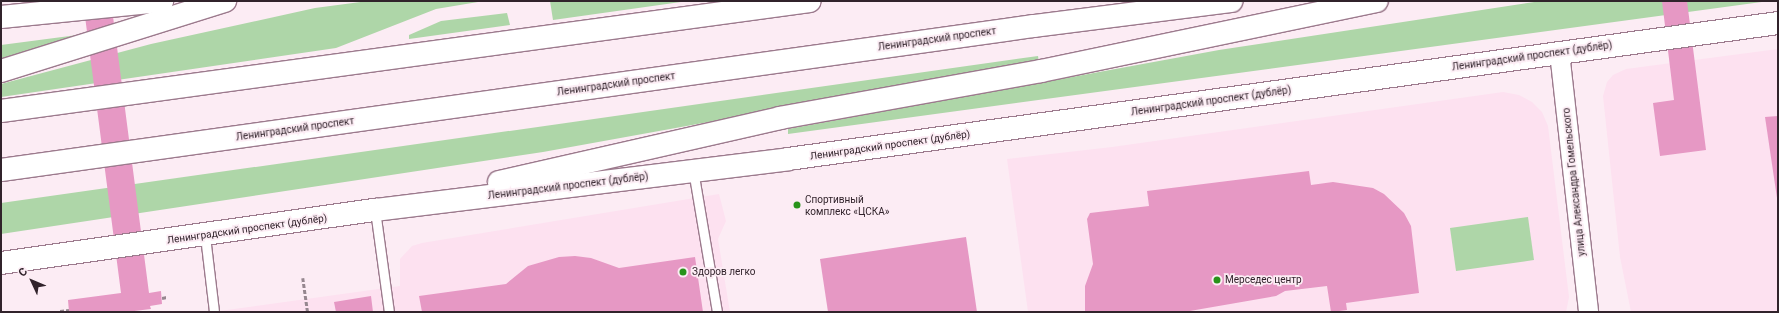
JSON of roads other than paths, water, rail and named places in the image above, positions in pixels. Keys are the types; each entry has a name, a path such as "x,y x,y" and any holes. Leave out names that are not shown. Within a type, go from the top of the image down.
{"main road":[{"path":"1,17 162,1"},
{"path":"1,71 224,1"},
{"path":"1,111 810,1"},
{"name":"Ленинградский проспект","path":"1,170 1034,26 1231,1"},
{"path":"375,210 780,118 1041,71 1377,1"},
{"name":"Ленинградский проспект (дублёр)","path":"1,263 204,236 375,210 693,170 1559,52 1778,24"}],"street":[{"name":"улица Александра Гомельского","path":"1559,52 1588,312"}],"lane":[{"path":"693,170 717,312"},
{"path":"375,210 389,312"},
{"path":"204,236 214,312"}],"place":[{"name":"Спортивный комплекс «ЦСКА»","path":"797,205"},
{"name":"Здоров легко","path":"683,272"},
{"name":"Мерседес центр","path":"1217,280"}]}
